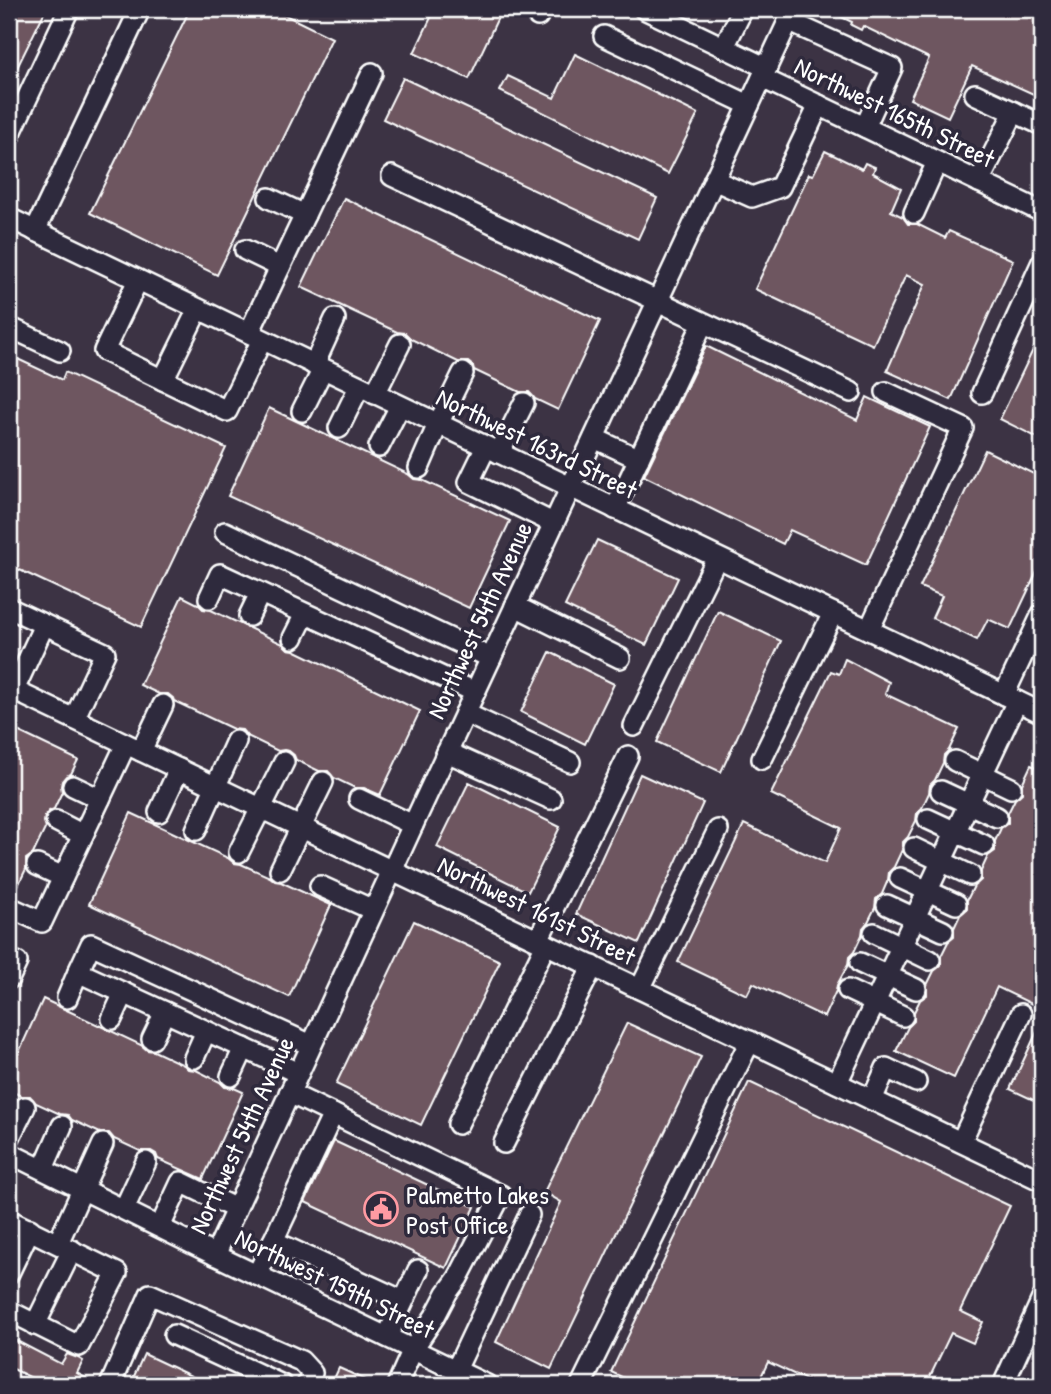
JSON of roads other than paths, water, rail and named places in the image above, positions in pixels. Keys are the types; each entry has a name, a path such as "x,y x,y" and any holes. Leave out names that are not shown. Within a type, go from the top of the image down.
{"street":[{"path":"9,136 69,9"},
{"path":"35,231 140,9"},
{"name":"Northwest 165th Street","path":"644,9 724,47 819,105 1042,212"},
{"path":"724,47 743,9"},
{"path":"791,15 892,68 865,127"},
{"name":"Northwest 54th Avenue","path":"215,1255 412,825 791,15"},
{"path":"604,36 749,105"},
{"path":"138,280 104,351 227,411 281,267 372,73"},
{"path":"975,93 1042,125"},
{"path":"714,180 752,197 780,187 819,105"},
{"path":"979,182 1014,112"},
{"path":"914,213 937,162"},
{"path":"392,176 851,392"},
{"path":"269,198 305,215"},
{"name":"Northwest 163rd Street","path":"9,218 1042,713"},
{"path":"245,250 281,267"},
{"path":"982,393 1042,262"},
{"path":"163,380 198,309"},
{"path":"302,411 335,319"},
{"path":"615,509 703,323"},
{"path":"9,327 60,351"},
{"path":"339,428 400,344"},
{"path":"419,468 463,373"},
{"path":"869,631 963,428 886,392"},
{"path":"524,402 469,482 553,523"},
{"path":"379,447 400,406"},
{"path":"594,438 639,459"},
{"path":"225,531 491,658"},
{"path":"634,726 717,558"},
{"path":"209,598 220,574 475,692"},
{"path":"249,616 260,593"},
{"path":"515,606 620,658"},
{"path":"9,608 105,653 74,719"},
{"path":"762,759 833,613"},
{"path":"293,638 305,614"},
{"path":"837,1083 982,774 1042,614"},
{"path":"11,689 44,625"},
{"name":"Northwest 161st Street","path":"11,689 1042,1181"},
{"path":"9,907 42,922 100,799 163,705"},
{"path":"465,713 570,762"},
{"path":"196,830 236,741"},
{"path":"447,752 551,799"},
{"path":"458,1124 628,756"},
{"path":"955,761 1011,788"},
{"path":"239,852 284,762"},
{"path":"159,812 179,769"},
{"path":"280,870 323,782"},
{"path":"73,786 100,799"},
{"path":"941,791 997,817"},
{"path":"359,799 412,825"},
{"path":"928,819 984,845"},
{"path":"56,821 83,835"},
{"path":"640,989 718,830"},
{"path":"914,848 970,875"},
{"path":"37,865 63,877"},
{"path":"900,878 956,904"},
{"path":"320,886 373,910"},
{"path":"887,905 943,931"},
{"path":"874,933 930,960"},
{"path":"67,998 91,944 312,1045"},
{"path":"860,963 916,989"},
{"path":"504,1143 593,966"},
{"path":"78,972 298,1073"},
{"path":"848,990 903,1016"},
{"path":"112,1019 124,993"},
{"path":"152,1039 165,1012"},
{"path":"961,1142 1021,1014"},
{"path":"194,1058 206,1031"},
{"path":"581,1385 750,1041"},
{"path":"231,1076 244,1048"},
{"path":"872,1100 886,1068 916,1082"},
{"path":"289,1093 501,1195 458,1279 413,1349 397,1385"},
{"path":"9,1139 25,1107"},
{"path":"257,1275 333,1114"},
{"path":"43,1169 62,1126"},
{"path":"35,1325 103,1144"},
{"name":"Northwest 159th Street","path":"9,1153 487,1385"},
{"path":"124,1209 146,1162"},
{"path":"160,1227 181,1182 236,1209"},
{"path":"456,1370 529,1215"},
{"path":"9,1220 117,1273 79,1346 9,1311"},
{"path":"9,1273 30,1229"},
{"path":"273,1241 403,1301"},
{"path":"387,1337 418,1270"},
{"path":"110,1385 150,1294 301,1361 312,1373 307,1385"},
{"path":"1003,1385 1042,1299"},
{"path":"174,1335 282,1385"}],"place":[{"name":"Palmetto Lakes Post Office","path":"381,1209"}]}
